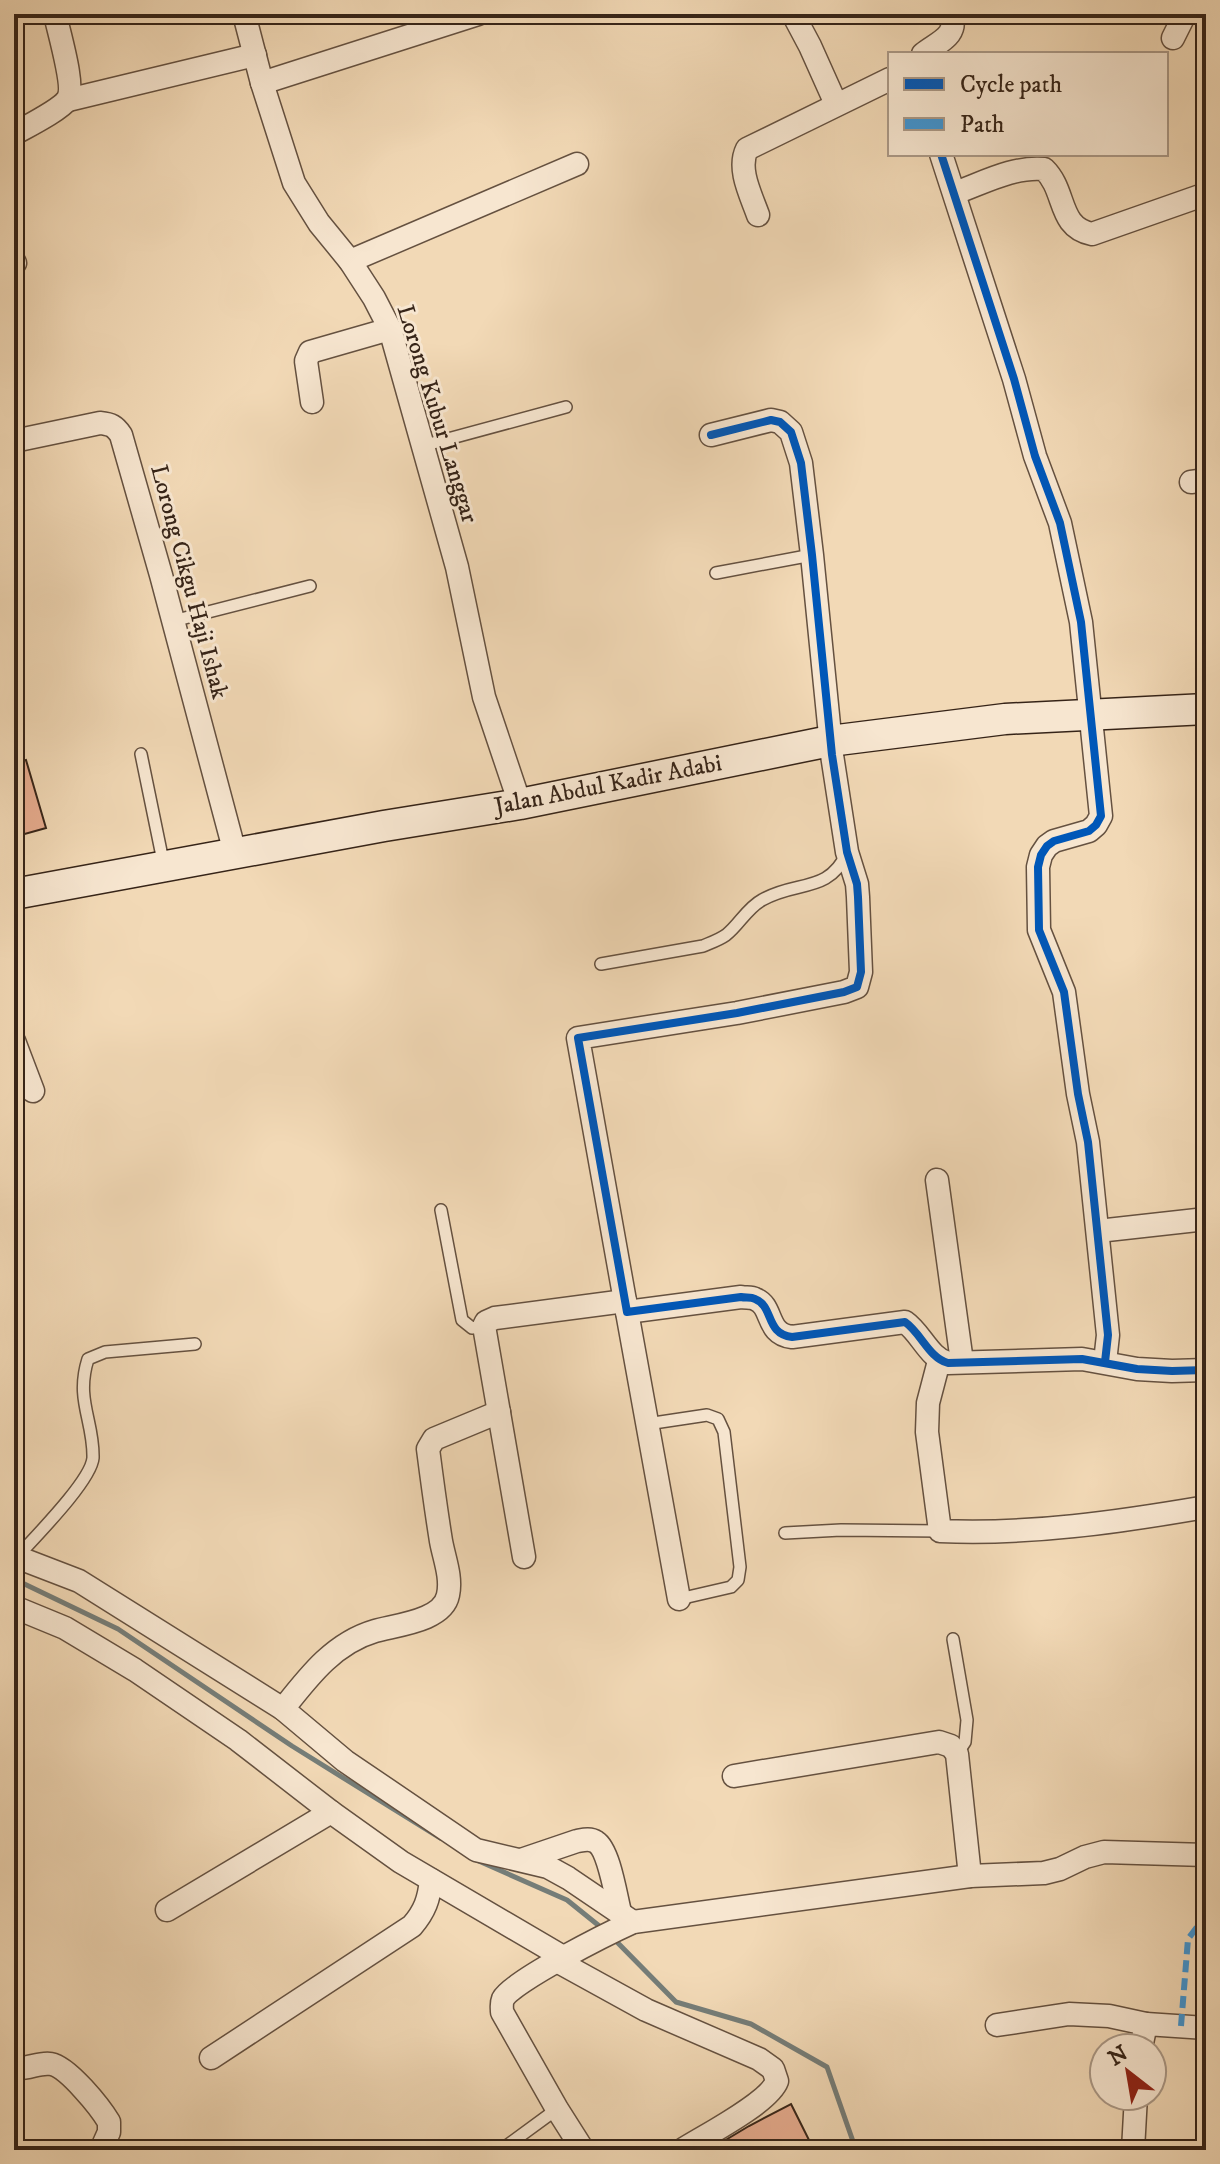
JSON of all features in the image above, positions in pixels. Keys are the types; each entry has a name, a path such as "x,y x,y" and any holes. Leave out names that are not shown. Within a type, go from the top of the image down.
{"main road":[{"name":"Jalan Abdul Kadir Adabi","path":"14,894 520,804 830,741 1005,719 1206,709"}],"street":[{"path":"55,14 69,79 68,100"},
{"name":"Lorong Kubur Langgar","path":"244,14 294,183 319,223 350,261 390,329 457,567 484,697 520,804"},
{"path":"262,83 478,14"},
{"path":"793,14 836,104"},
{"path":"925,52 953,29 951,14"},
{"path":"1173,38 1185,14"},
{"path":"14,134 68,100 255,55"},
{"path":"758,215 742,167 747,149 888,80"},
{"path":"942,156 1014,379 1035,456 1060,523 1081,622 1101,816 1089,831 1047,846 1038,867 1039,930 1064,992 1088,1142 1108,1335 1105,1362"},
{"path":"350,261 577,164"},
{"path":"955,193 1018,170 1044,169 1056,183 1069,222 1082,232 1092,234 1206,195"},
{"path":"312,402 306,361 310,352 390,329"},
{"path":"679,1599 578,1038 737,1013 844,992 857,987 861,972 857,884 847,852 830,741 801,463 791,432 780,422 771,420 711,435"},
{"name":"Lorong Cikgu Haji Ishak","path":"14,441 100,423 116,428 123,441 235,853"},
{"path":"14,1041 33,1091"},
{"path":"937,1180 950,1362 928,1403 927,1432 940,1531 1068,1527 1206,1507"},
{"path":"1098,1231 1206,1219"},
{"path":"524,1557 484,1326 495,1318 741,1297 756,1299 763,1305 774,1328 782,1336 905,1322 950,1362 1082,1359 1137,1369 1206,1370"},
{"path":"283,1709 309,1676 351,1640 417,1622 436,1611 448,1599 450,1583 428,1449 434,1439 499,1412"},
{"path":"15,1557 79,1581 283,1709 345,1761 476,1850 548,1867 568,1878 625,1921"},
{"path":"14,1607 65,1628 135,1670 238,1740 401,1862 564,1957 646,2010 759,2059 773,2069 777,2081 774,2089 761,2101 682,2150"},
{"path":"734,1776 939,1742 951,1746 957,1754 970,1876"},
{"path":"167,1910 331,1812"},
{"path":"520,1861 577,1841 586,1839 596,1842 607,1862 625,1921"},
{"path":"583,2150 502,2012 502,2004 504,1997 513,1989 625,1921 970,1876 1044,1873 1104,1852 1206,1855"},
{"path":"211,2058 412,1926 424,1912 430,1896 431,1880"},
{"path":"997,2025 1069,2014 1206,2028"},
{"path":"1144,2032 1146,2024"},
{"path":"14,2068 26,2069 47,2063 67,2072 109,2122 109,2132 101,2150"},
{"path":"1133,2150 1135,2112"}],"lane":[{"path":"422,446 566,407"},
{"path":"716,573 812,555"},
{"path":"173,621 310,586"},
{"path":"141,754 164,866"},
{"path":"601,964 703,946 728,934 744,914 760,901 781,891 823,881 835,872 847,852"},
{"path":"441,1210 462,1320 472,1328 484,1326"},
{"path":"15,1557 55,1516 91,1468 92,1445 83,1398 88,1359 105,1352 195,1344"},
{"path":"647,1424 707,1415 718,1419 724,1432 740,1567 738,1580 731,1587 679,1599"},
{"path":"785,1533 940,1531"},
{"path":"953,1639 967,1720 965,1742 957,1754"},
{"path":"501,2150 557,2109"}],"building":[{"path":"26,760 46,828 14,837 14,763"},
{"path":"791,2104 814,2150 709,2150 749,2126"}],"waterway":[{"path":"14,1579 118,1629 292,1746 440,1838"},
{"path":"472,1858 567,1900 603,1929"},
{"path":"613,1938 676,2002 751,2024 827,2067 856,2150"}],"marked path":[{"path":"1181,2026 1188,1939 1206,1915"}],"cycle path":[{"path":"942,156 1014,379 1035,456 1060,523 1081,622 1101,816 1089,831 1054,841 1041,855 1038,867 1039,930 1064,992 1088,1142 1108,1335 1105,1362"},
{"path":"711,435 771,420 780,422 791,432 801,463 832,755 847,852 857,884 861,972 857,987 844,992 737,1013 578,1038 627,1312 741,1297 761,1303 773,1326 783,1335 792,1337 905,1322 930,1351 948,1363 1082,1359 1137,1369 1206,1370"}]}
